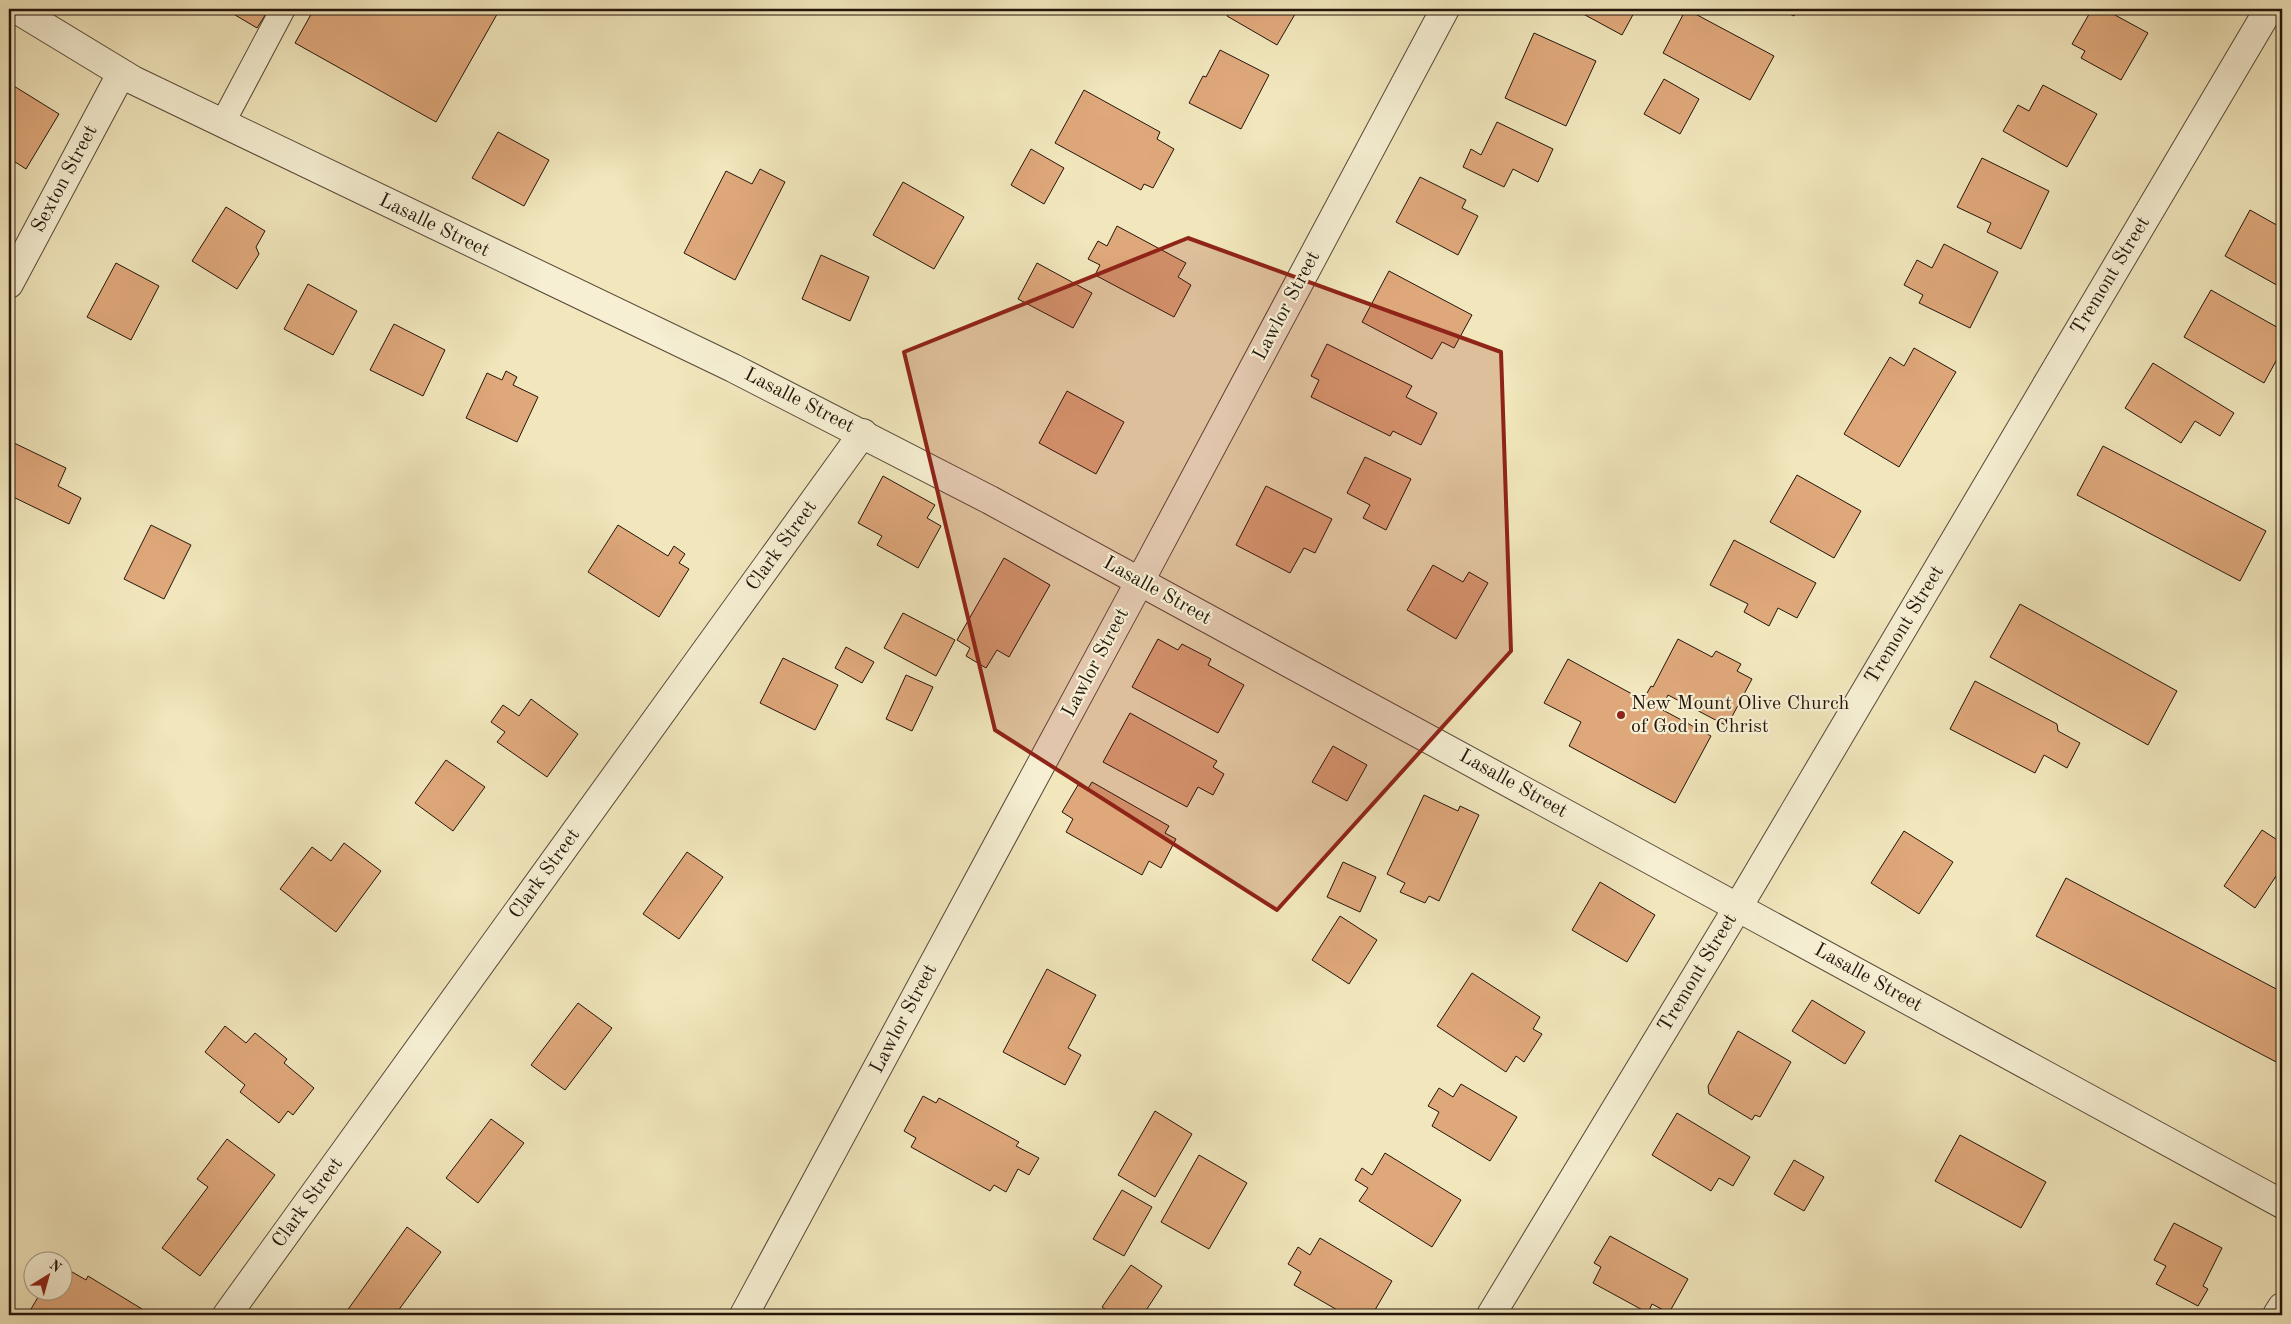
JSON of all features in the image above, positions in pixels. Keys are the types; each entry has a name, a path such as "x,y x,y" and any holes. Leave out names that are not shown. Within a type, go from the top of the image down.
{"street":[{"name":"Lasalle Street","path":"16,9 121,74 741,372 863,433 2282,1204"},
{"name":"Lawlor Street","path":"744,1315 1140,582 1445,9"},
{"name":"Tremont Street","path":"1491,1315 1738,907 2269,9"},
{"name":"Sexton Street","path":"9,284 121,74"},
{"name":"Clark Street","path":"228,1315 863,433"},
{"path":"2277,1315 2282,1307"}],"lane":[{"path":"222,124 283,9"}],"highlighted area":[{"path":"1188,238 1501,352 1511,651 1277,910 995,730 904,352"}],"building":[{"path":"225,9 269,9 257,28"},
{"path":"314,9 500,9 436,122 295,43"},
{"path":"1231,9 1298,9 1277,45 1227,16"},
{"path":"1574,9 1636,9 1622,35"},
{"path":"1686,9 1774,56 1750,100 1663,53"},
{"path":"1779,9 1798,9 1794,16"},
{"path":"2092,9 2104,9 2148,33 2121,80 2081,58 2085,51 2072,44"},
{"path":"1534,33 1596,61 1566,126 1505,98"},
{"path":"1220,50 1269,75 1241,129 1189,103 1203,76 1206,77"},
{"path":"1664,79 1699,99 1680,134 1644,114"},
{"path":"9,83 59,114 26,169 9,158"},
{"path":"2043,85 2097,114 2067,167 2003,131 2018,105 2029,111"},
{"path":"1084,90 1160,132 1157,139 1174,149 1153,188 1144,184 1141,190 1055,143"},
{"path":"1497,122 1553,149 1538,182 1513,169 1504,187 1463,167 1471,149 1481,155"},
{"path":"498,132 549,160 524,206 472,178"},
{"path":"1031,149 1064,168 1044,204 1011,185"},
{"path":"1982,158 2049,191 2021,249 1987,232 1991,223 1957,207"},
{"path":"760,169 785,182 735,280 684,253 726,171 752,184"},
{"path":"1420,177 1466,200 1462,208 1478,216 1458,255 1396,222"},
{"path":"903,182 964,217 934,269 873,235"},
{"path":"226,207 265,231 256,247 259,254 237,289 192,261"},
{"path":"2250,210 2282,228 2282,288 2225,256"},
{"path":"1117,226 1186,263 1178,277 1191,285 1174,317 1095,275 1100,265 1088,259 1098,241 1107,246"},
{"path":"1944,244 1998,272 1970,328 1919,303 1923,295 1904,285 1917,260 1932,268"},
{"path":"821,255 869,277 850,321 802,299"},
{"path":"116,263 159,286 131,340 87,317"},
{"path":"1037,263 1092,293 1073,328 1018,299"},
{"path":"1389,271 1472,315 1454,348 1442,342 1432,359 1362,322"},
{"path":"308,284 357,311 333,355 284,329"},
{"path":"2211,290 2282,330 2282,350 2264,383 2184,337"},
{"path":"394,324 445,350 423,396 370,370"},
{"path":"1327,344 1412,386 1406,397 1437,413 1421,445 1393,431 1390,436 1311,397 1319,380 1311,376"},
{"path":"1914,348 1956,372 1899,467 1844,434 1890,357 1904,366"},
{"path":"2153,363 2234,413 2220,436 2195,421 2181,443 2125,408"},
{"path":"506,371 517,377 513,385 538,397 517,442 466,418 487,373 502,380"},
{"path":"1067,391 1124,422 1096,474 1039,443"},
{"path":"12,442 66,468 58,486 81,498 69,524 9,495 9,449"},
{"path":"2103,446 2266,531 2240,581 2077,495"},
{"path":"1365,457 1411,479 1386,530 1363,518 1370,505 1347,493"},
{"path":"1797,475 1861,511 1834,558 1770,522"},
{"path":"883,476 935,505 927,518 941,526 918,568 877,545 882,536 858,523"},
{"path":"1266,486 1332,519 1315,553 1304,548 1290,573 1236,545"},
{"path":"151,525 191,545 164,599 124,579"},
{"path":"618,525 668,556 674,546 685,554 679,563 689,569 659,617 588,572"},
{"path":"1734,540 1816,583 1797,618 1778,608 1769,626 1744,612 1748,604 1710,585"},
{"path":"1004,558 1050,585 1009,657 997,650 986,668 966,656 970,648 957,640"},
{"path":"1433,565 1463,582 1469,572 1488,583 1456,639 1407,610"},
{"path":"2020,604 2177,691 2148,745 1990,657"},
{"path":"903,613 955,640 936,676 884,648"},
{"path":"1158,639 1178,650 1182,644 1211,659 1208,665 1244,685 1218,733 1132,687"},
{"name":"New Mount Olive Church of God in Christ","path":"1678,639 1712,657 1716,651 1741,664 1737,671 1752,679 1727,726 1668,695 1661,709 1711,736 1675,803 1569,746 1581,722 1544,703 1568,659 1643,700 1651,686 1653,687"},
{"path":"846,647 874,662 862,683 835,668"},
{"path":"783,658 838,685 815,730 760,703"},
{"path":"906,675 933,687 912,731 886,719"},
{"path":"1975,681 2057,724 2058,731 2080,743 2067,768 2044,755 2035,773 1950,729"},
{"path":"531,699 578,734 547,777 497,742 505,732 491,722 503,705 519,716"},
{"path":"1130,713 1217,761 1213,767 1224,774 1213,795 1198,787 1187,807 1103,762"},
{"path":"1333,746 1367,765 1347,801 1312,782"},
{"path":"446,760 485,787 453,831 415,803"},
{"path":"1092,782 1169,826 1165,833 1176,839 1161,868 1149,861 1142,875 1066,832 1073,819 1062,812 1078,785 1087,790"},
{"path":"1424,795 1458,811 1460,806 1479,815 1439,901 1429,896 1425,903 1400,892 1405,883 1387,874"},
{"path":"2262,830 2282,843 2282,867 2255,908 2224,886"},
{"path":"1904,831 1953,862 1919,914 1871,883"},
{"path":"344,843 381,871 336,932 280,889 312,847 331,861"},
{"path":"687,852 723,877 679,939 643,914"},
{"path":"1343,862 1376,877 1360,912 1327,897"},
{"path":"2066,878 2282,992 2282,1065 2036,936"},
{"path":"1600,882 1655,915 1627,962 1572,930"},
{"path":"1340,916 1377,940 1349,984 1312,960"},
{"path":"1047,969 1096,995 1068,1048 1081,1055 1065,1085 1003,1052"},
{"path":"1472,973 1540,1017 1533,1029 1542,1034 1524,1062 1516,1056 1506,1072 1437,1026"},
{"path":"1812,1000 1865,1032 1845,1064 1792,1031"},
{"path":"578,1003 612,1028 565,1090 531,1065"},
{"path":"225,1026 246,1043 255,1033 287,1059 284,1063 314,1088 293,1115 288,1111 279,1123 240,1092 245,1085 205,1052"},
{"path":"1738,1031 1791,1062 1760,1117 1755,1115 1752,1120 1709,1094 1708,1086"},
{"path":"1461,1084 1517,1117 1490,1161 1432,1126 1439,1112 1428,1106 1439,1088 1453,1097"},
{"path":"923,1096 936,1103 939,1098 1019,1142 1016,1146 1039,1158 1029,1175 1018,1169 1006,1192 994,1185 990,1191 911,1147 916,1138 904,1131"},
{"path":"1155,1111 1192,1134 1155,1197 1118,1175"},
{"path":"1677,1113 1750,1157 1733,1186 1719,1178 1711,1191 1652,1155"},
{"path":"491,1119 524,1143 478,1203 446,1178"},
{"path":"1960,1135 2046,1182 2021,1228 1935,1181"},
{"path":"227,1139 275,1175 200,1276 162,1248 208,1187 197,1179"},
{"path":"1385,1153 1461,1200 1432,1247 1359,1201 1368,1188 1355,1180 1362,1168 1372,1175"},
{"path":"1199,1155 1247,1183 1209,1249 1161,1222"},
{"path":"1794,1160 1824,1177 1804,1211 1774,1194"},
{"path":"1122,1190 1152,1207 1124,1256 1093,1239"},
{"path":"2174,1223 2222,1248 2203,1286 2208,1289 2198,1306 2156,1284 2166,1266 2154,1260"},
{"path":"407,1227 441,1252 395,1315 344,1315"},
{"path":"1610,1236 1688,1279 1669,1313 1652,1304 1648,1313 1593,1283 1601,1267 1594,1263"},
{"path":"1320,1238 1392,1281 1372,1315 1346,1315 1294,1285 1301,1272 1288,1264 1298,1247 1310,1255"},
{"path":"1131,1265 1162,1286 1143,1315 1114,1315 1102,1307"},
{"path":"72,1272 86,1280 88,1276 142,1309 138,1315 41,1315 31,1309 35,1302 72,1302"}],"place":[{"name":"New Mount Olive Church of God in Christ","path":"1621,715"}]}
